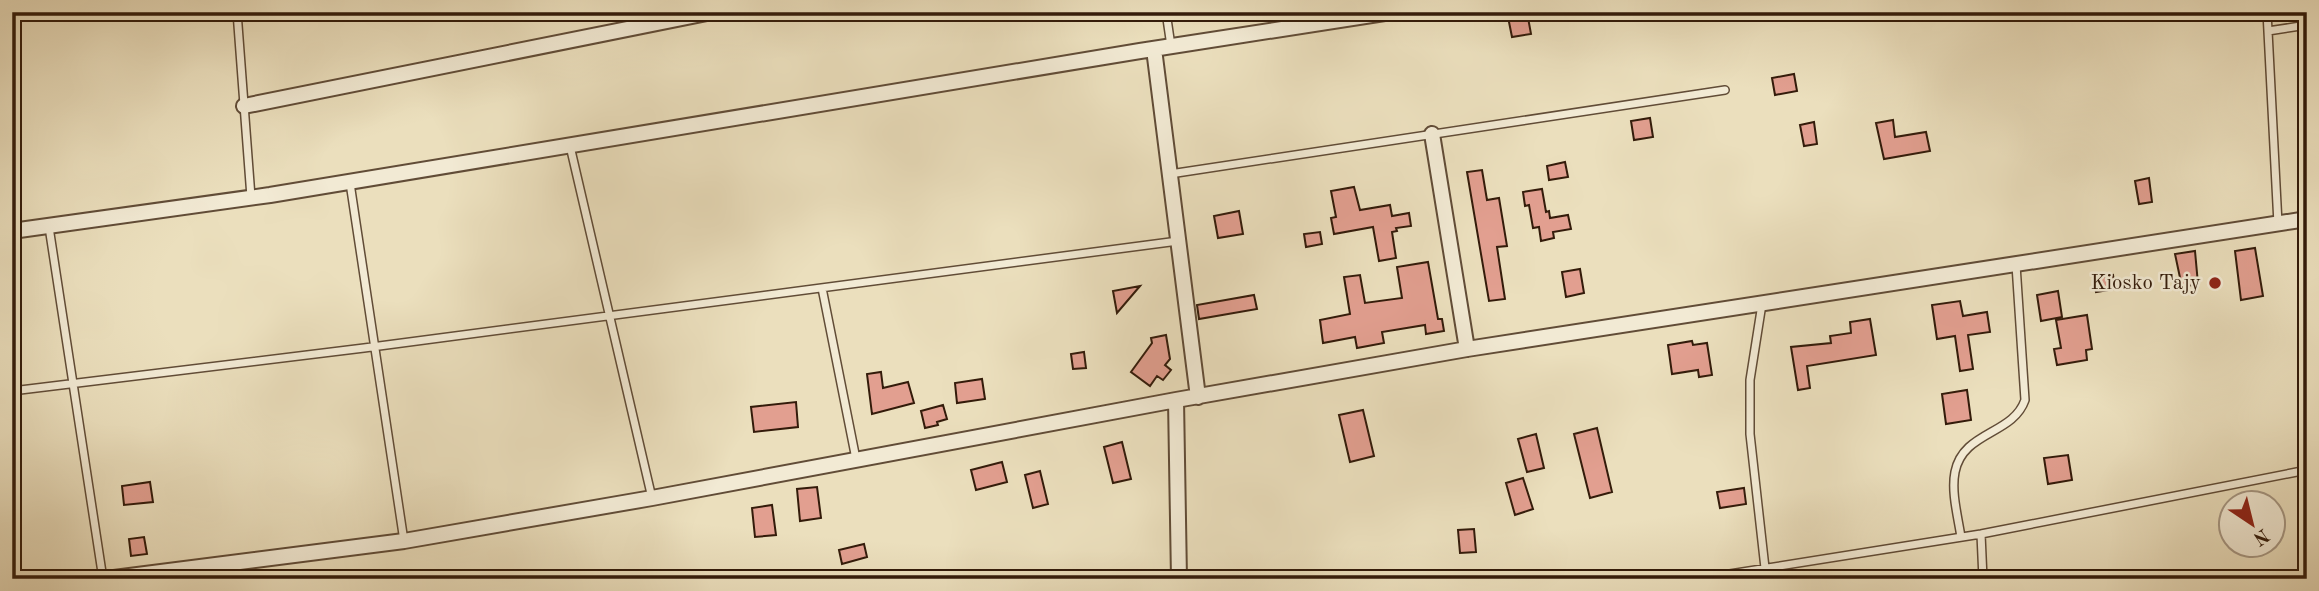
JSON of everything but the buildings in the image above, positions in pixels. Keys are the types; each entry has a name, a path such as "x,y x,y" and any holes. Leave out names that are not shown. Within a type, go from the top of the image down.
{"street":[{"path":"244,106 712,12"},
{"path":"12,231 349,183 1391,12"},
{"path":"1154,49 1198,397"},
{"path":"1432,134 1467,349"},
{"path":"104,579 404,541 1467,349 2307,219"},
{"path":"1176,400 1179,579"}],"lane":[{"path":"237,12 251,198"},
{"path":"1166,12 1171,46"},
{"path":"2267,12 2278,225"},
{"path":"2268,31 2307,25"},
{"path":"1170,174 1725,90"},
{"path":"570,146 652,498"},
{"path":"349,183 404,541"},
{"path":"49,226 104,579"},
{"path":"12,391 1178,241"},
{"path":"1961,537 1954,481 1960,457 1972,442 2019,413 2025,400 2016,265"},
{"path":"822,288 856,460"},
{"path":"1762,304 1750,380 1750,434 1765,568"},
{"path":"1698,579 1981,534 2307,470"},
{"path":"1981,534 1983,579"}],"place":[{"name":"Kiosko Tajy","path":"2215,283"}]}
